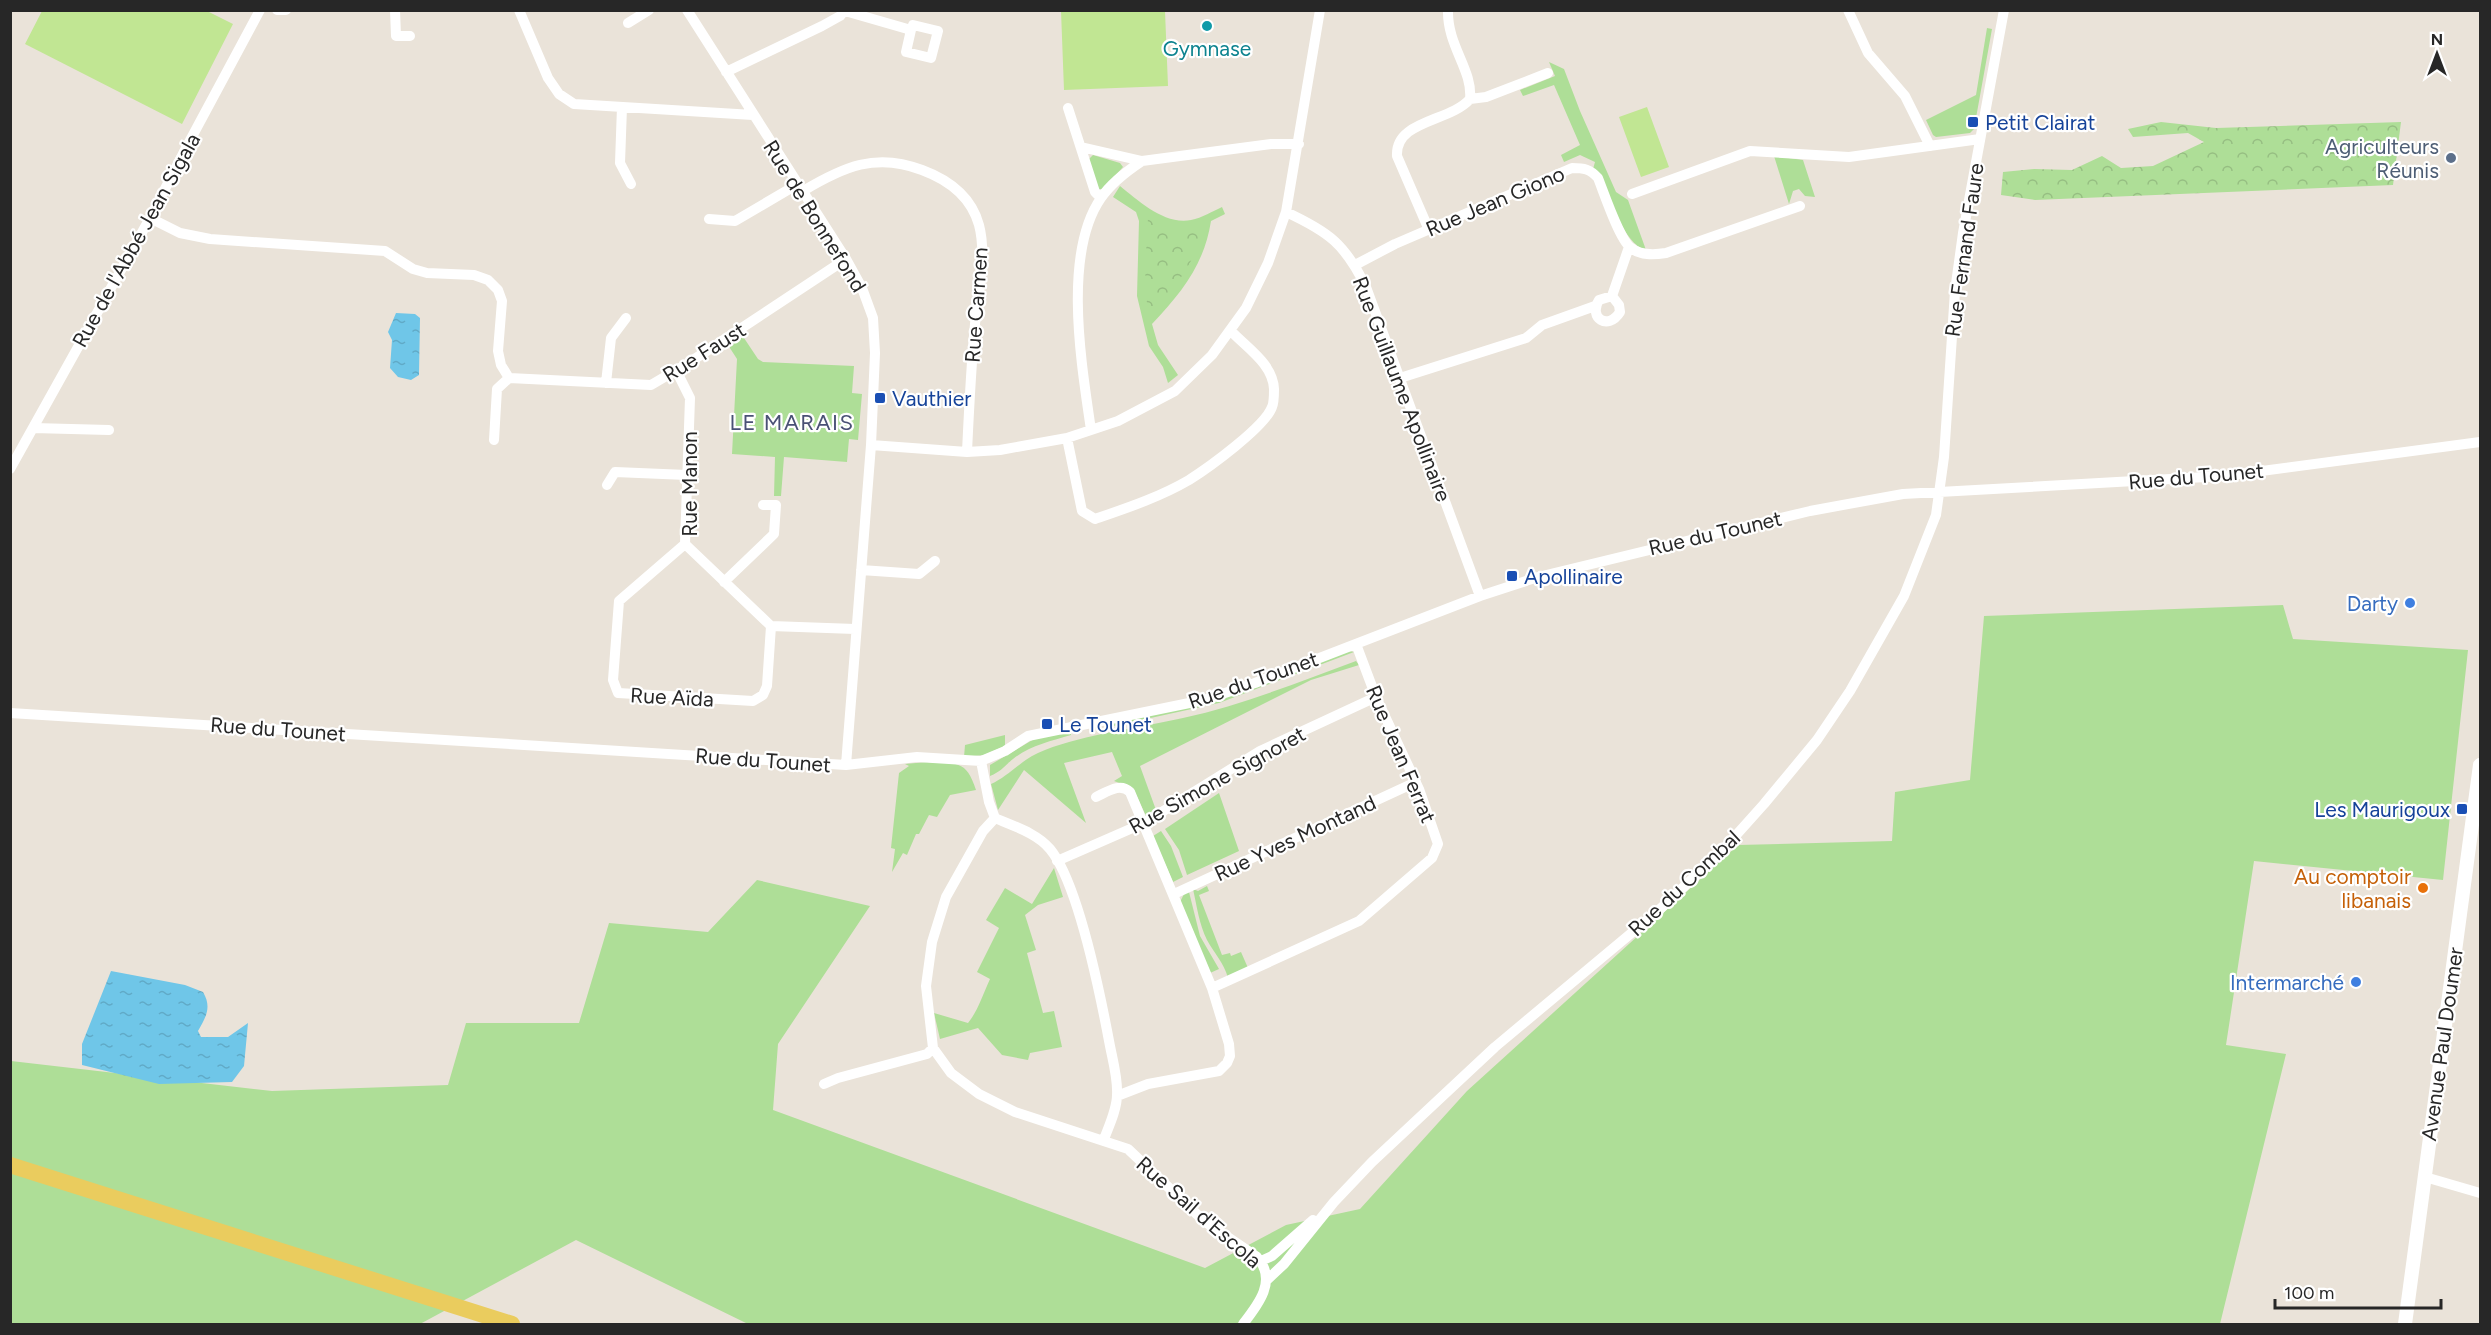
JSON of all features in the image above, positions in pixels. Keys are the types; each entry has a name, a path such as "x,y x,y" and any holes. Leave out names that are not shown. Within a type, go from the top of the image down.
{"main road":[{"name":"Avenue Paul Doumer","path":"2405,1324 2481,765"},
{"path":"10,1165 513,1324"}],"street":[{"name":"Rue de l'Abbé Jean Sigala","path":"10,469 150,218 260,10"},
{"path":"277,10 286,10"},
{"path":"394,10 396,36 410,36"},
{"path":"519,10 548,78 559,94 574,104 753,115"},
{"path":"628,23 649,10"},
{"name":"Rue de Bonnefond","path":"687,10 846,260 862,288 873,318 875,352 871,444 846,765"},
{"path":"871,444 967,452 1000,450 1067,438 1118,421 1175,391 1212,355 1231,331 1246,309 1268,263 1286,212 1320,10"},
{"path":"1848,10 1868,53 1905,96 1930,146"},
{"name":"Rue Fernand Faure","path":"1939,491 1944,457 1955,291 2004,10"},
{"path":"726,72 822,26 845,11 911,30"},
{"path":"1448,15 1450,37 1469,81 1470,99"},
{"path":"1429,230 1397,156 1397,145 1403,135 1457,110 1470,99 1485,97 1548,73"},
{"path":"622,107 620,163 630,184"},
{"path":"1068,108 1095,192 1101,198"},
{"path":"1632,194 1750,151 1822,157 1849,156 1980,140"},
{"path":"1081,147 1142,161 1271,144 1299,144"},
{"name":"Rue Carmen","path":"709,219 735,220 828,176 874,161 900,162 951,183 969,204 979,224 981,252 967,452"},
{"path":"1091,430 1078,337 1083,248 1087,227 1101,198 1127,171 1142,161"},
{"name":"Rue Jean Giono","path":"1355,265 1368,256 1560,171 1584,168 1593,172 1598,178 1629,247"},
{"path":"1612,296 1629,247 1641,253 1653,255 1666,253 1800,207"},
{"name":"Rue Guillaume Apollinaire","path":"1286,212 1320,227 1355,265 1366,287 1480,596"},
{"path":"150,218 180,233 210,239 385,251 413,269 427,273 474,275 488,280 498,290 502,302 498,351 501,365 509,378 497,389 494,440"},
{"name":"Rue Faust","path":"509,378 651,385 846,260"},
{"path":"1612,296 1620,312 1612,321 1605,322 1595,313 1595,306 1599,300 1612,296"},
{"path":"1400,378 1526,338 1542,325 1595,306"},
{"path":"606,383 611,338 626,318"},
{"path":"1067,438 1082,511 1095,519 1145,501 1189,480 1263,421 1273,407 1274,388 1270,373 1263,361 1231,331"},
{"name":"Rue Manon","path":"676,370 690,398 685,544 771,626"},
{"path":"33,428 109,430"},
{"name":"Rue du Tounet","path":"10,713 846,765 916,757 981,761 1005,751 1028,736 1204,700 1255,683 1480,596 1538,577 1810,511 1903,494 2224,476 2481,442"},
{"path":"607,485 615,472 687,475"},
{"name":"Rue du Combal","path":"1243,1324 1259,1304 1266,1281 1284,1264 1334,1202 1372,1162 1495,1047 1666,903 1721,852 1764,804 1817,740 1850,691 1904,596 1936,515 1939,491"},
{"path":"724,582 774,534 776,505 763,505"},
{"name":"Rue Aïda","path":"685,544 619,601 613,680 618,693 753,701 763,694 767,686 771,626"},
{"path":"861,570 920,574 935,561"},
{"path":"771,626 855,629"},
{"name":"Rue Jean Ferrat","path":"1212,988 1359,921 1432,858 1438,844 1416,782 1376,697 1356,644"},
{"name":"Rue Simone Signoret","path":"1057,861 1144,823 1260,751 1376,697"},
{"path":"981,761 989,802 995,818 1027,831 1050,848 1073,897 1103,1010 1117,1096 1104,1139"},
{"name":"Rue Yves Montand","path":"1174,894 1416,782"},
{"path":"1096,797 1120,787 1130,792 1212,988 1230,1056 1219,1071 1148,1084 1117,1096"},
{"name":"Rue Sail d'Escola","path":"995,818 983,831 946,897 932,942 926,986 933,1048 951,1073 979,1094 1015,1112 1104,1139 1128,1149 1204,1221 1236,1241 1261,1261 1266,1273 1266,1281"},
{"path":"825,1084 838,1078 927,1054 933,1048"},
{"path":"2425,1177 2481,1192"},
{"name":"Rue du Combal","path":"1261,1261 1272,1256 1334,1202"}],"green space":[{"path":"42,11 207,11 233,24 182,124 25,44"},
{"path":"1061,11 1165,11 1168,86 1064,90"},
{"path":"1987,28 1992,29 1974,129 1970,133 1936,137 1926,120 1976,95"},
{"path":"1549,62 1564,69 1616,192 1628,200 1646,250 1638,246 1624,229 1601,175 1593,169 1595,162 1580,155 1564,162 1561,155 1580,145 1554,85 1523,96 1520,90 1555,76"},
{"path":"1647,107 1669,167 1641,177 1619,117"},
{"path":"2161,122 2216,128 2401,122 2393,185 2035,200 2001,195 2003,172 2034,169 2072,170 2102,156 2121,168 2153,166 2204,142 2188,133 2133,137 2128,129"},
{"path":"1093,155 1120,163 1123,167 1103,189 1098,189 1089,159"},
{"path":"1774,156 1803,160 1815,197 1805,196 1799,189 1793,191 1789,204"},
{"path":"1120,186 1144,205 1171,219 1191,220 1222,207 1225,214 1211,221 1203,251 1190,277 1173,301 1152,324 1158,345 1178,375 1168,383 1163,367 1149,346 1137,296 1139,221 1136,212 1113,197"},
{"path":"1148,217 1174,227 1188,228 1202,225 1196,251 1183,274 1149,315 1145,278"},
{"path":"742,335 758,359 763,362 854,366 852,393 862,394 858,440 849,439 847,462 784,457 781,496 774,496 775,457 732,454 737,359 728,345"},
{"path":"2283,605 2293,639 2468,650 2443,880 2254,861 2226,1045 2286,1054 2220,1324 748,1324 576,1240 420,1324 11,1324 11,1061 272,1091 448,1085 466,1023 579,1023 609,923 708,932 757,880 870,906 778,1044 773,1110 1205,1268 1286,1225 1360,1209 1467,1091 1738,845 1892,841 1895,792 1970,780 1984,616"},
{"path":"1349,651 1354,652 1219,703 1105,728 1104,724 1195,705"},
{"path":"1356,661 1359,665 1311,680 1140,766 1156,810 1146,816 1133,788 1114,781 1122,776 1112,752 1064,763 1086,823 1024,770 998,810 991,784 1037,753 1095,735 1227,707"},
{"path":"1071,732 1071,735 1040,744 1026,751 990,776 990,765 1034,739"},
{"path":"1005,735 1005,746 984,755 964,757 965,745"},
{"path":"927,762 959,765 968,773 976,790 950,795 937,817 929,815 919,834 916,834 907,855 903,853 892,872 895,849 891,848 899,773 909,766 905,764"},
{"path":"1219,793 1239,851 1187,875 1179,850 1165,829"},
{"path":"1161,831 1171,846 1183,877 1173,882 1153,836"},
{"path":"1054,868 1063,897 1038,905 1025,915 1036,950 1027,953 1043,1013 1054,1011 1062,1047 1030,1053 1028,1060 1002,1055 978,1028 940,1039 934,1013 968,1023 990,979 977,972 999,928 986,920 1005,888 1032,904"},
{"path":"1207,886 1209,891 1199,895 1222,955 1230,953 1231,956 1241,952 1248,968 1228,978 1207,940 1198,915 1193,889 1198,891"},
{"path":"1189,892 1200,936 1219,969 1210,973 1180,902 1184,894"}],"water":[{"path":"396,313 415,314 420,318 419,375 411,380 398,377 390,368 392,340 388,332"},
{"path":"111,971 185,985 203,992 207,1007 198,1031 201,1037 228,1037 248,1023 244,1066 232,1082 159,1084 82,1065 82,1044"}],"place":[{"name":"Gymnase","path":"1207,26"},
{"name":"Petit Clairat","path":"1973,122"},
{"name":"Agriculteurs Réunis","path":"2451,158"},
{"name":"Vauthier","path":"880,398"},
{"name":"Apollinaire","path":"1512,576"},
{"name":"Darty","path":"2410,603"},
{"name":"Le Tounet","path":"1047,724"},
{"name":"Les Maurigoux","path":"2462,809"},
{"name":"Au comptoir libanais","path":"2423,888"},
{"name":"Intermarché","path":"2356,982"}],"district":[{"name":"LE MARAIS","path":"792,422"}]}
